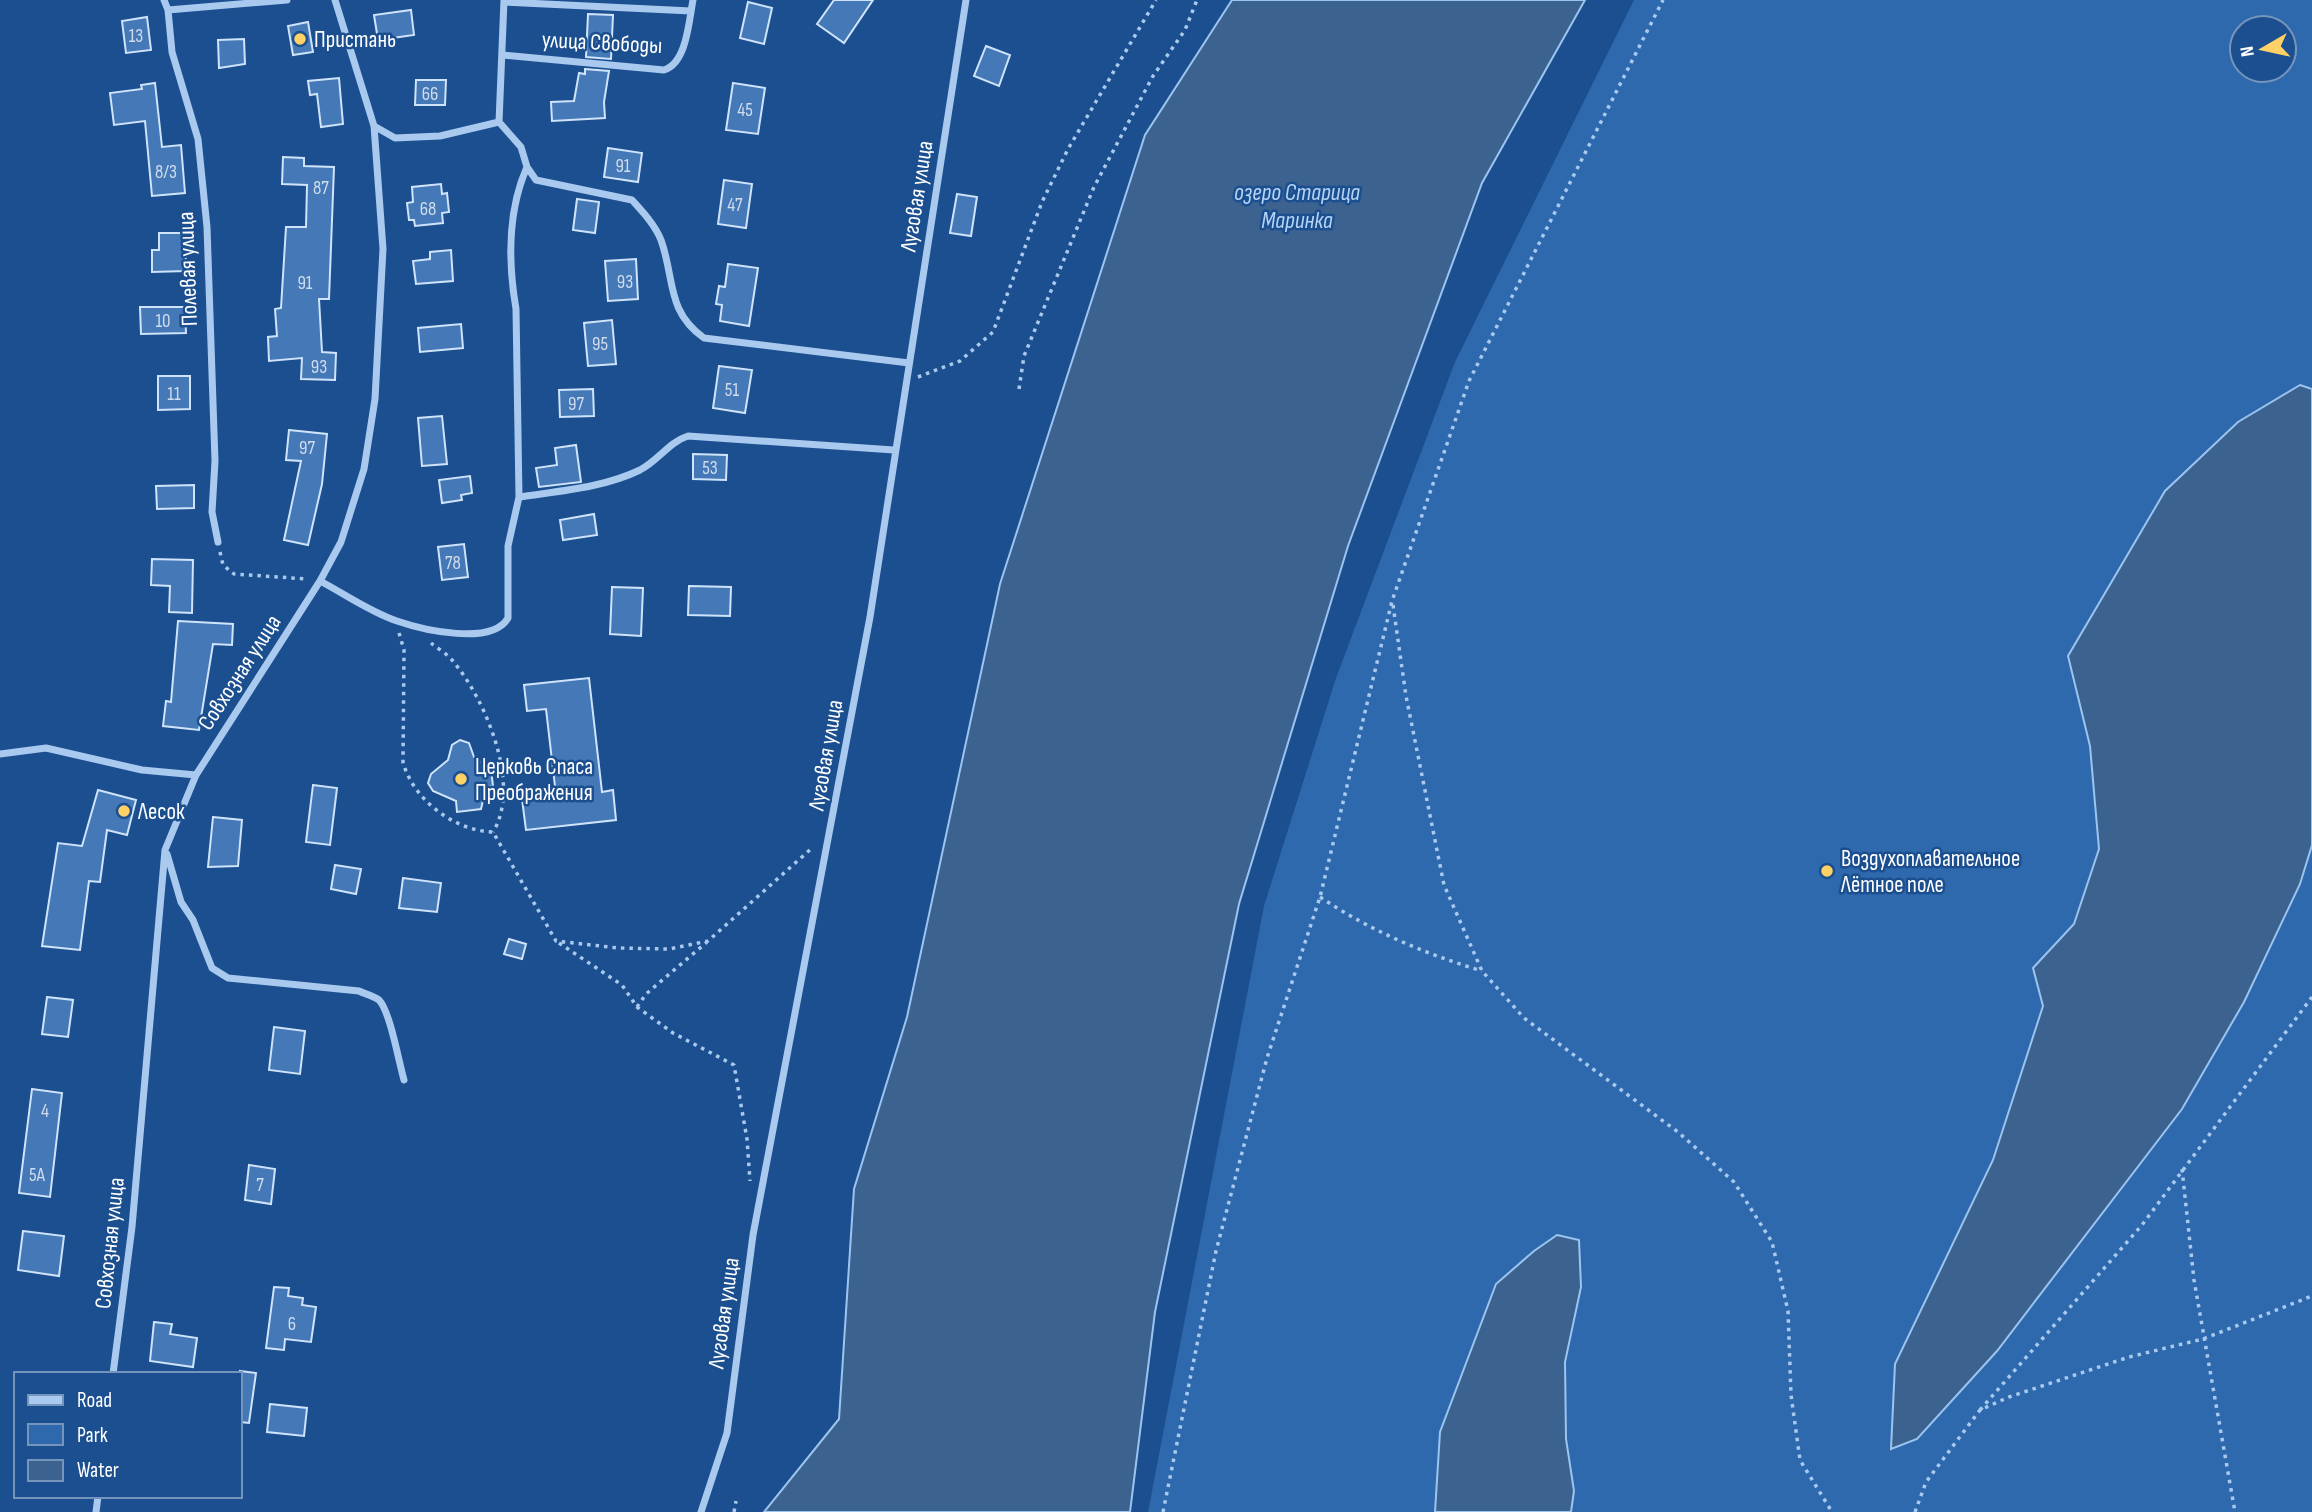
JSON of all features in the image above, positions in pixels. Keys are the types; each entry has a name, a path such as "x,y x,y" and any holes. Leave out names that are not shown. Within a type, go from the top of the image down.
{"street":[{"name":"Полевая улица","path":"164,0 169,10 172,52 198,139 207,227 215,461 212,512 218,541"},
{"path":"169,10 288,0"},
{"name":"Совхозная улица","path":"113,1372 132,1227 166,850 196,775 320,581 341,542 365,469 375,399 383,248 374,126 335,0"},
{"name":"улица Свободы","path":"503,55 664,70 674,63 687,36 693,0"},
{"name":"Луговая улица","path":"701,1512 727,1433 753,1235 870,617 966,0"},
{"path":"691,11 504,1 499,122 521,147 527,167 536,180 632,200 661,239 676,308 688,327 704,338 909,363"},
{"path":"374,126 395,138 440,136 499,122"},
{"path":"320,581 396,621 470,636 504,626 508,618 508,546 519,497 516,309 511,281 511,235 519,185 527,167"},
{"path":"519,497 620,478 642,469 661,456 675,440 688,436 894,450"},
{"path":"0,754 47,748 142,770 196,775"},
{"path":"166,850 181,902 193,920 217,974 228,978 359,991 370,995 380,1001 386,1013 404,1080"}],"path":[{"path":"906,380 960,361 993,332 1042,202 1063,160 1156,0"},
{"path":"1019,389 1024,356 1094,187 1153,76 1185,30 1197,0"},
{"path":"1163,1512 1216,1251 1268,1058 1320,897 1392,601 1469,381 1663,0"},
{"path":"218,541 223,565 234,574 320,581"},
{"path":"1392,601 1406,696 1444,885 1482,971 1524,1018 1678,1132 1734,1182 1772,1242 1788,1311 1791,1395 1800,1461 1832,1512"},
{"path":"396,621 404,650 403,762 408,780 420,796 473,831 493,832"},
{"path":"423,637 452,659 484,710 503,768 501,820 493,832"},
{"path":"637,1007 646,993 831,830"},
{"path":"493,832 556,941 622,985 637,1007 673,1033 734,1065 747,1139 750,1194"},
{"path":"1320,897 1360,923 1419,951 1482,971"},
{"path":"556,941 618,948 669,948 708,941"},
{"path":"1915,1512 1926,1482 1980,1410 2142,1225 2182,1167 2268,1059 2312,997"},
{"path":"2182,1167 2183,1199 2203,1339 2208,1352 2235,1512"},
{"path":"1980,1410 2060,1379 2129,1357 2203,1339 2312,1296"},
{"path":"734,1512 736,1501"}],"green space":[{"name":"Воздухоплавательное Лётное поле","path":"1634,0 2312,0 2312,1512 1148,1512 1264,906 1336,678 1455,362"}],"water":[{"name":"озеро Старица Маринка","path":"1232,0 1585,0 1482,183 1348,546 1239,904 1155,1312 1130,1512 764,1512 839,1419 854,1189 907,1017 1000,584 1145,135"},
{"path":"2300,385 2312,389 2312,845 2300,884 2244,1002 2182,1109 1997,1351 1917,1439 1891,1449 1895,1364 1993,1160 2043,1006 2033,968 2074,924 2099,849 2090,746 2068,656 2165,491 2238,422"},
{"path":"1557,1235 1579,1240 1581,1287 1565,1362 1566,1439 1574,1491 1571,1512 1435,1512 1440,1432 1496,1284"}],"building":[{"path":"834,0 873,0 844,43 817,24"},
{"path":"748,2 772,8 764,44 740,38"},
{"path":"411,10 414,35 378,40 374,15"},
{"path":"588,14 613,15 611,59 586,57"},
{"path":"147,17 151,50 126,53 122,21"},
{"name":"Пристань","path":"308,22 313,52 293,55 288,26"},
{"path":"244,39 245,64 219,68 218,40"},
{"path":"986,46 1010,55 999,86 974,76"},
{"path":"585,69 609,71 604,102 605,118 552,121 551,102 574,101 579,73 585,74"},
{"path":"339,78 343,124 321,127 317,94 310,95 308,81"},
{"path":"416,80 446,80 445,105 415,105"},
{"path":"155,83 162,147 181,145 185,193 152,196 145,121 114,125 110,93 142,89 141,85"},
{"path":"733,83 765,88 758,134 726,130"},
{"path":"608,148 642,153 638,182 604,177"},
{"path":"283,157 304,158 304,166 334,167 329,299 319,299 322,352 336,353 335,380 301,379 302,358 269,361 268,337 277,336 275,309 281,308 286,227 306,227 307,185 282,184"},
{"path":"724,180 752,184 746,228 718,224"},
{"path":"441,184 442,194 447,193 449,212 442,213 443,223 415,226 414,220 409,220 407,203 413,202 412,187"},
{"path":"957,194 977,197 971,236 950,233"},
{"path":"577,199 599,202 595,233 573,230"},
{"path":"159,233 185,233 186,271 152,272 152,250 159,250"},
{"path":"451,250 453,281 416,284 413,261 430,259 430,252"},
{"path":"636,259 638,299 608,301 605,261"},
{"path":"728,264 758,268 749,326 720,321 722,305 716,304 719,286 725,287"},
{"path":"140,307 185,307 186,333 141,334"},
{"path":"612,320 616,364 588,366 584,323"},
{"path":"461,324 463,348 420,352 418,328"},
{"path":"719,366 752,370 745,413 713,408"},
{"path":"158,376 190,376 190,409 158,410"},
{"path":"593,389 594,416 560,417 559,390"},
{"path":"442,416 447,464 422,466 418,418"},
{"path":"289,430 327,434 322,484 308,545 284,540 301,461 286,460"},
{"path":"576,445 581,482 539,487 536,468 557,465 555,448"},
{"path":"693,454 727,455 726,480 693,479"},
{"path":"470,476 472,493 461,495 462,500 442,503 439,480"},
{"path":"194,485 194,508 157,509 156,486"},
{"path":"594,514 597,535 563,540 560,520"},
{"path":"464,544 468,577 442,580 438,547"},
{"path":"152,559 193,560 192,613 169,612 170,586 151,585"},
{"path":"689,586 731,587 730,616 688,615"},
{"path":"612,587 643,588 641,636 610,634"},
{"path":"178,621 233,624 232,645 213,644 199,730 163,726 166,701 171,702"},
{"path":"589,678 602,792 613,790 616,820 526,830 522,799 556,795 546,709 527,711 524,685"},
{"name":"Церковь Спаса Преображения","path":"460,740 469,743 474,757 482,763 490,762 493,786 486,787 481,809 457,812 456,801 433,791 428,783 431,774 448,760 452,745"},
{"path":"313,785 337,788 330,845 306,842"},
{"path":"98,790 136,800 127,835 107,830 100,882 89,881 80,950 42,946 58,843 82,846"},
{"path":"213,817 242,820 238,866 208,867"},
{"path":"335,865 361,869 356,894 331,889"},
{"path":"403,878 441,883 437,912 399,908"},
{"path":"509,939 526,944 522,959 504,954"},
{"path":"47,997 73,1000 68,1037 42,1034"},
{"path":"274,1027 305,1031 300,1074 269,1070"},
{"path":"32,1089 62,1093 50,1197 19,1193"},
{"path":"249,1165 275,1169 271,1204 245,1200"},
{"path":"23,1231 64,1236 59,1276 18,1270"},
{"path":"274,1287 289,1288 288,1296 303,1298 302,1305 316,1307 311,1342 285,1339 284,1350 266,1348"},
{"path":"154,1322 172,1324 170,1334 197,1338 193,1367 150,1361"},
{"path":"240,1372 256,1373 249,1423 242,1422"},
{"path":"270,1404 307,1408 304,1436 267,1432"}],"place":[{"name":"Пристань","path":"300,39"},
{"name":"Церковь Спаса Преображения","path":"461,779"},
{"name":"Лесок","path":"124,811"},
{"name":"Воздухоплавательное Лётное поле","path":"1827,871"}]}
